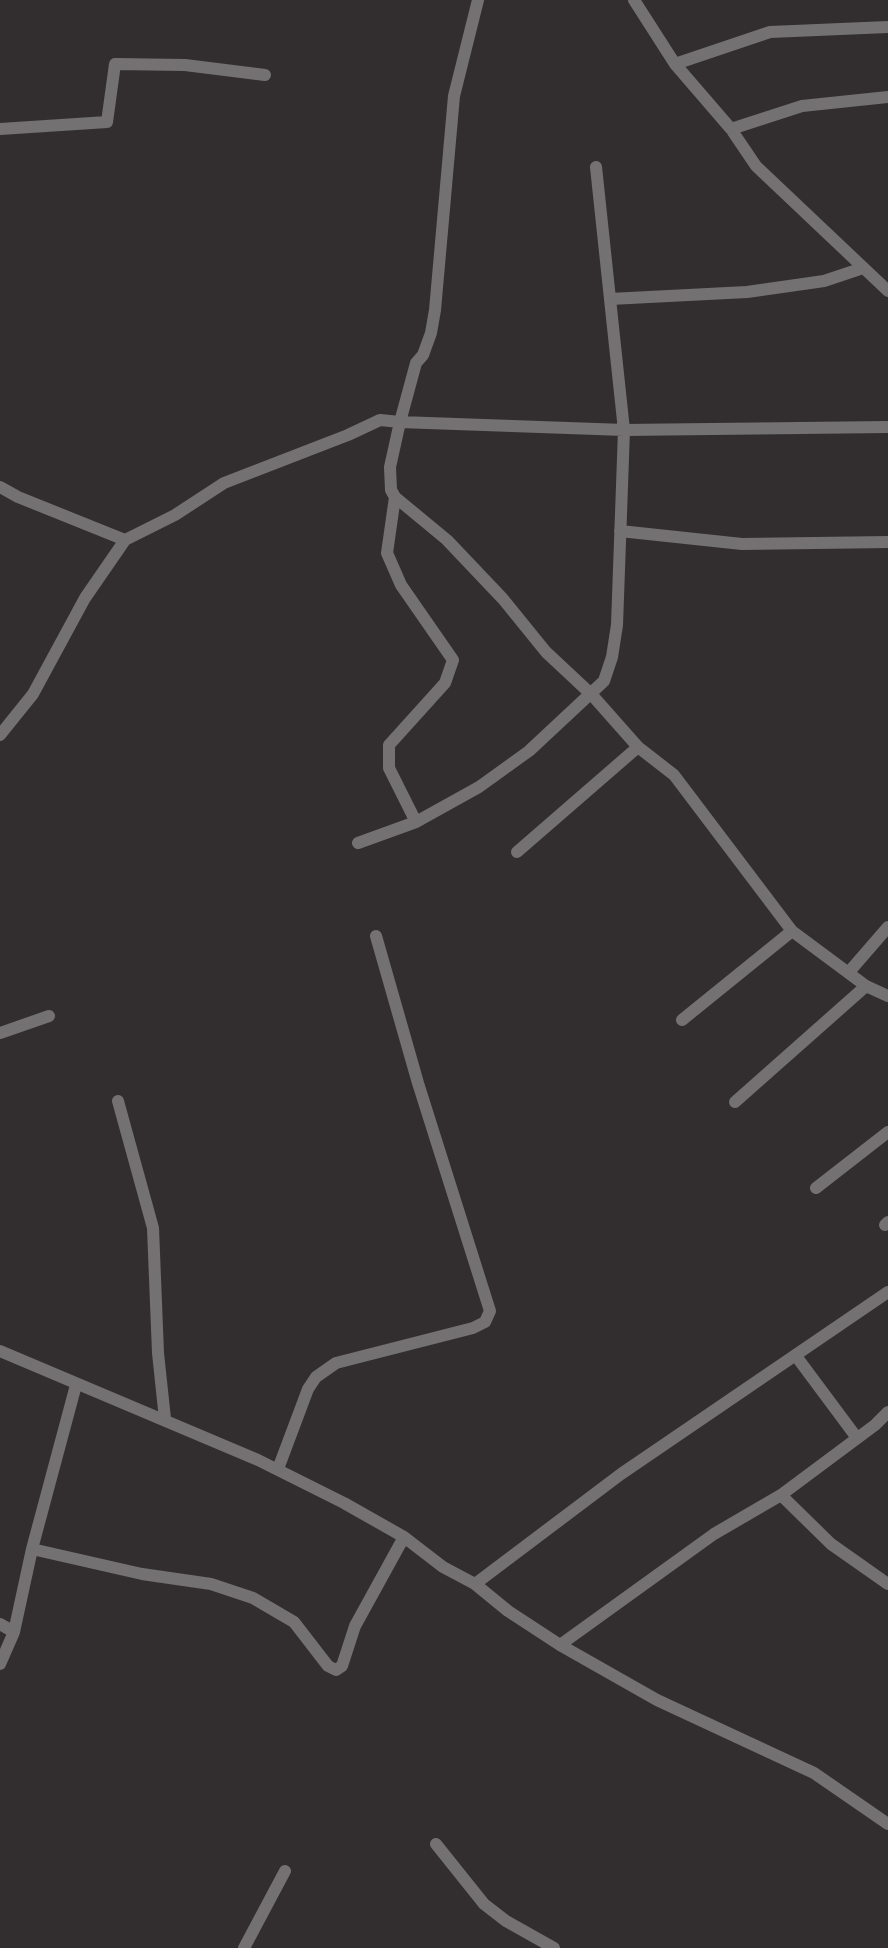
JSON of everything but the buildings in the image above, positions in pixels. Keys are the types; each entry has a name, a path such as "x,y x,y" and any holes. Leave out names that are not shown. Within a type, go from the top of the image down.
{"street":[{"path":"478,0 454,96 431,333 423,355 416,363 400,422 390,467 391,490 395,497 447,540 502,599 546,652 592,695 638,747 674,775 792,931 822,956 849,972 866,986 888,996"},
{"path":"634,0 675,64 731,129 756,166 832,235 888,291"},
{"path":"675,64 770,32 888,27"},
{"path":"0,129 107,122 115,64 185,65 265,75"},
{"path":"731,129 802,106 888,97"},
{"path":"358,843 416,822 496,775 529,751 592,695 604,681 612,657 617,625 624,430 596,167"},
{"path":"610,299 747,292 824,281 863,268"},
{"path":"0,735 33,694 85,598 125,540 175,515 224,483 348,435 380,420 624,430 888,427"},
{"path":"0,487 18,497 125,540"},
{"path":"395,497 387,553 401,585 453,660 445,683 388,745 388,768 416,822"},
{"path":"620,531 742,544 888,542"},
{"path":"517,852 638,747"},
{"path":"849,972 888,927"},
{"path":"682,1020 792,931"},
{"path":"278,1469 308,1389 316,1377 336,1363 474,1328 485,1322 490,1311 418,1083 376,936"},
{"path":"735,1102 866,986"},
{"path":"0,1033 49,1016"},
{"path":"118,1101 153,1228 158,1353 165,1419"},
{"path":"816,1188 888,1132"},
{"path":"475,1584 621,1474 888,1292"},
{"path":"0,1351 76,1385 165,1419 278,1469 404,1537 443,1568 475,1584 508,1611 560,1645 657,1700 814,1773 888,1824"},
{"path":"796,1356 858,1438"},
{"path":"0,1664 14,1632 32,1549 76,1385"},
{"path":"560,1645 714,1534 781,1495 858,1438 888,1412"},
{"path":"781,1495 831,1544 888,1584"},
{"path":"32,1549 142,1574 211,1584 253,1598 280,1611 294,1622 328,1666 336,1670 342,1666 356,1626 404,1537"},
{"path":"0,1624 14,1632"},
{"path":"436,1844 484,1904 506,1921 554,1948"},
{"path":"244,1948 285,1871"}]}
